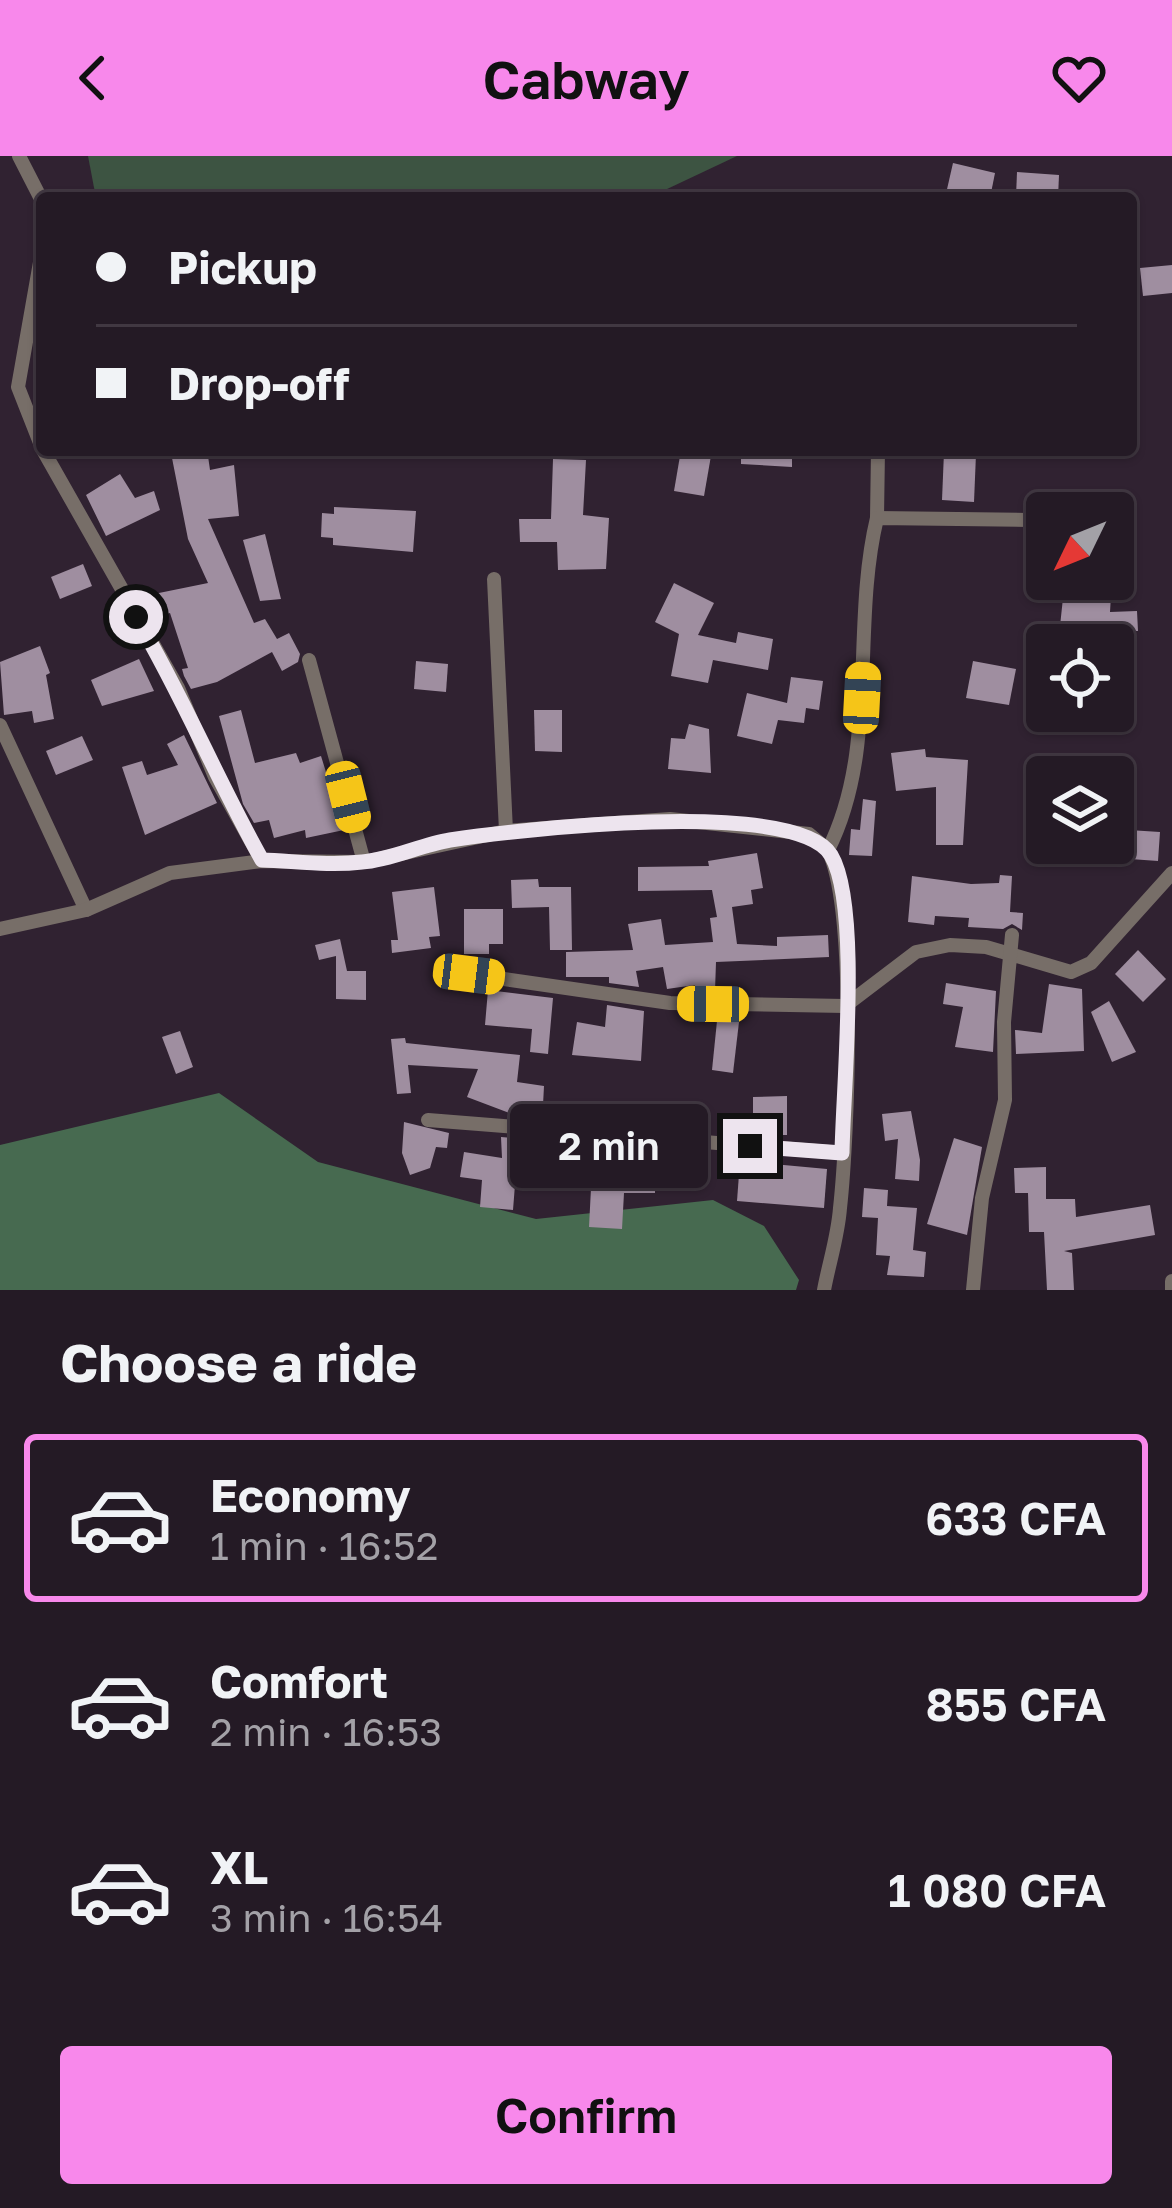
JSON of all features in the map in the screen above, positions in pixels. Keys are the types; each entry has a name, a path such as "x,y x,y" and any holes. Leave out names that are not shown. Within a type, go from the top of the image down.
{"street":[{"path":"19,156 37,192"},
{"path":"36,285 18,387 36,434"},
{"path":"46,456 178,688 215,776 262,860"},
{"path":"828,850 843,822 862,698 878,456"},
{"path":"877,518 1026,520"},
{"path":"494,579 506,831"},
{"path":"309,659 364,862"},
{"path":"0,725 86,910"},
{"path":"0,928 86,910 170,874 262,860 364,862 506,831 670,819 809,834 828,850 842,899 845,1006 840,1210 824,1290"},
{"path":"469,974 670,1003 845,1006 916,952 968,946 1071,972 1091,962 1172,873"},
{"path":"973,1290 982,1198 1005,1100 1004,1022 1012,935"},
{"path":"428,1120 842,1153"}],"green space":[{"path":"88,156 737,156 661,192 95,192"},
{"path":"219,1093 318,1162 536,1219 713,1200 764,1226 799,1280 796,1290 0,1290 0,1145"}],"building":[{"path":"953,163 995,173 991,192 946,192"},
{"path":"1017,172 1059,175 1058,192 1016,192"},
{"path":"1172,265 1172,293 1143,296 1140,268"},
{"path":"208,456 210,470 234,465 239,516 208,519 254,623 265,619 277,639 289,633 300,654 298,662 282,671 272,652 217,682 191,689 170,613 160,616 154,594 208,583 188,539 172,458"},
{"path":"680,456 711,456 704,496 674,491"},
{"path":"741,456 792,456 792,467 741,464"},
{"path":"944,456 976,456 974,502 942,500"},
{"path":"553,459 586,460 583,515 609,518 606,569 558,570 557,542 520,542 519,519 551,519"},
{"path":"120,474 135,498 154,491 160,510 106,536 86,495"},
{"path":"334,507 416,511 413,552 333,545 333,538 321,537 322,513 334,514"},
{"path":"265,534 281,599 260,601 243,540"},
{"path":"83,564 92,586 60,599 51,577"},
{"path":"674,583 714,603 698,635 736,643 738,632 773,639 768,670 713,660 708,683 671,676 679,634 655,622"},
{"path":"1063,600 1111,600 1110,612 1137,611 1138,631 1134,624 1060,624"},
{"path":"40,646 50,673 46,675 54,719 34,723 32,711 4,715 0,662"},
{"path":"139,659 154,691 102,706 91,680"},
{"path":"416,661 448,664 446,692 414,689"},
{"path":"973,661 1016,669 1009,705 966,698"},
{"path":"791,677 823,681 819,710 806,708 804,723 778,720 772,744 737,736 747,693 787,703"},
{"path":"241,710 255,763 296,753 300,763 321,756 344,830 306,838 305,830 274,838 269,820 254,823 243,804 219,716"},
{"path":"534,710 562,710 562,752 535,751"},
{"path":"689,724 709,729 711,773 668,769 671,738 685,739"},
{"path":"184,735 217,803 145,835 122,767 142,761 147,775 178,765 167,744"},
{"path":"82,736 93,760 56,775 46,751"},
{"path":"925,749 926,757 968,760 963,845 936,845 936,787 896,791 891,753"},
{"path":"863,799 876,801 872,856 849,855 851,829 860,830"},
{"path":"1134,830 1160,832 1158,861 1134,859"},
{"path":"757,853 763,888 751,890 753,904 732,907 737,944 777,946 777,937 828,935 829,957 716,962 715,991 695,990 695,985 667,989 663,967 636,971 639,987 609,983 609,977 566,977 566,952 633,950 628,924 661,919 665,945 713,942 710,918 717,917 712,890 638,891 638,867 709,866 708,861"},
{"path":"1000,875 1012,876 1010,912 1023,913 1022,930 1012,924 1003,929 968,927 969,918 935,916 934,925 908,922 912,876 971,884 999,883"},
{"path":"538,879 539,887 571,887 572,950 550,950 549,907 512,908 511,880"},
{"path":"434,887 440,936 429,937 431,948 392,953 391,940 398,940 392,892"},
{"path":"464,909 503,909 503,944 489,944 489,954 464,954"},
{"path":"340,939 347,971 366,971 366,1000 336,999 336,956 319,960 315,945"},
{"path":"1138,950 1166,979 1143,1002 1115,974"},
{"path":"946,983 996,991 993,1052 955,1047 963,1007 943,1004"},
{"path":"1049,984 1082,989 1084,1051 1016,1054 1015,1030 1042,1033"},
{"path":"488,990 553,998 548,1054 530,1052 532,1029 485,1025"},
{"path":"1109,1001 1136,1052 1112,1062 1091,1012"},
{"path":"607,1005 644,1011 641,1061 572,1055 577,1022 605,1027"},
{"path":"717,1021 739,1022 733,1073 712,1070"},
{"path":"180,1031 193,1067 176,1074 162,1037"},
{"path":"405,1038 406,1043 520,1055 517,1082 544,1086 543,1105 535,1102 533,1117 517,1116 467,1097 478,1069 408,1065 411,1093 397,1094 391,1039"},
{"path":"787,1096 787,1135 753,1135 753,1097"},
{"path":"911,1111 919,1181 895,1179 898,1139 885,1141 882,1114"},
{"path":"404,1122 449,1133 447,1148 436,1147 430,1168 410,1175 402,1153"},
{"path":"501,1137 543,1140 540,1174 516,1172 513,1210 480,1207 482,1180 460,1177 464,1152 502,1158"},
{"path":"954,1138 982,1147 967,1235 927,1224"},
{"path":"570,1146 655,1154 655,1193 624,1193 622,1229 589,1227 591,1188 567,1185"},
{"path":"740,1161 827,1169 824,1208 737,1201"},
{"path":"1046,1167 1046,1199 1075,1199 1076,1217 1150,1205 1155,1235 1064,1251 1072,1253 1074,1290 1047,1290 1044,1232 1029,1232 1028,1193 1015,1193 1014,1168"},
{"path":"864,1188 888,1190 887,1206 917,1208 913,1250 926,1252 924,1277 887,1275 890,1256 876,1255 878,1218 862,1217"}],"route":[{"path":"136,617 178,688 215,776 262,860 364,862 443,841 506,831 670,819 809,834 828,850 842,899 845,947 842,1153 750,1146"}]}
